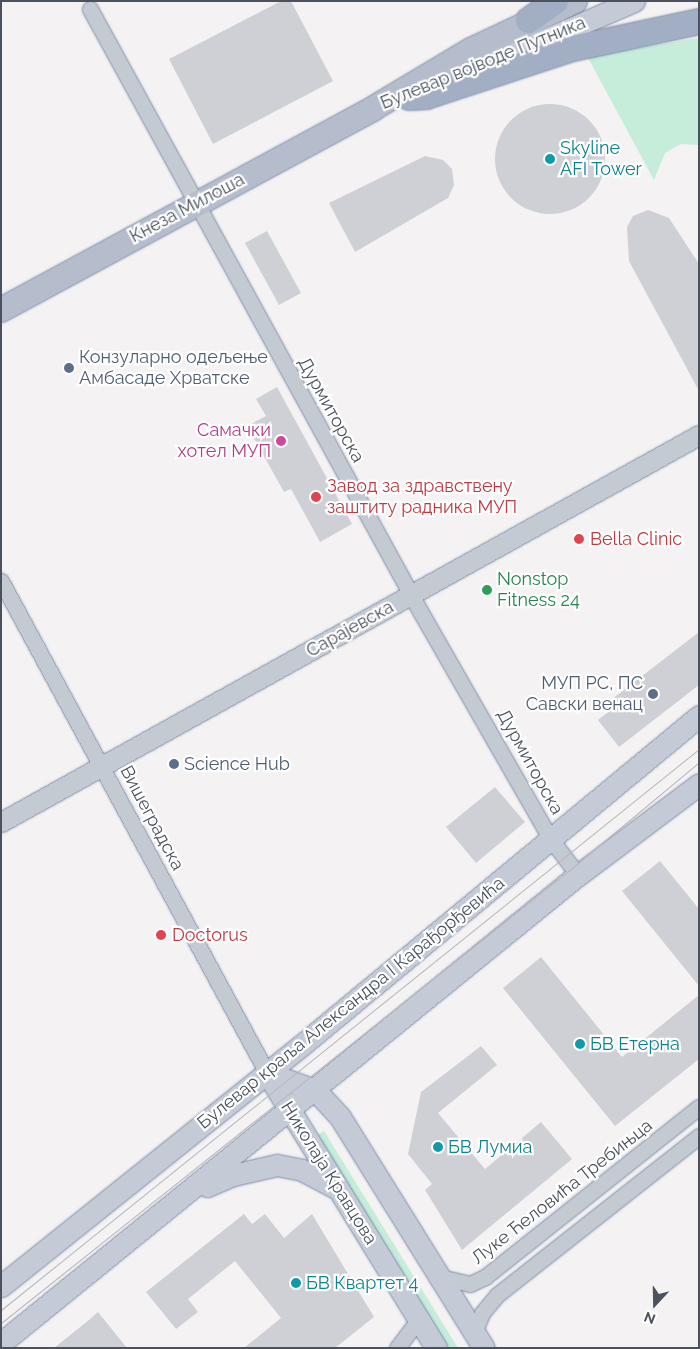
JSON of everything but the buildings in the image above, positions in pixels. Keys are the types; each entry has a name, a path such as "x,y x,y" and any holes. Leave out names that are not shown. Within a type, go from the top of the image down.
{"highway":[{"path":"528,20 555,1"},
{"path":"409,97 426,96 572,48 693,23"}],"main road":[{"name":"Булевар војводе Путника","path":"374,108 528,20 574,1"},
{"name":"Булевар војводе Путника","path":"374,108 409,97 634,1"},
{"name":"Кнеза Милоша","path":"1,310 197,202 374,108"},
{"name":"Булевар краља Александра I Карађорђевића","path":"1,1286 267,1074 699,716"},
{"path":"1,1343 578,875 699,784"},
{"name":"Николаја Кравцова","path":"267,1074 315,1090 340,1117 479,1340"},
{"name":"Николаја Кравцова","path":"267,1074 436,1348"},
{"path":"180,1199 233,1175 277,1165 325,1180 344,1199"}],"street":[{"name":"Дурмиторска","path":"90,9 411,595 550,838 578,875"},
{"name":"Сарајевска","path":"1,822 699,435"},
{"name":"Вишеградска","path":"1,582 103,766 267,1074"},
{"name":"Луке Ћеловића Требињца","path":"440,1277 470,1284 485,1277 699,1107"},
{"path":"479,1340 482,1314 497,1295 699,1136"},
{"path":"397,1348 418,1320"}],"green space":[{"path":"699,38 699,145 681,144 665,153 654,180 587,56"},
{"path":"324,1131 458,1348 444,1348 314,1137"}],"tram line":[{"path":"1,1310 699,749"},
{"path":"1,1323 572,868 699,762"}],"place":[{"name":"Skyline AFI Tower","path":"550,159"},
{"name":"Конзуларно одељење Амбасаде Хрватске","path":"69,368"},
{"name":"Самачки хотел МУП","path":"281,441"},
{"name":"Завод за здравствену заштиту радника МУП","path":"316,497"},
{"name":"Bella Clinic","path":"579,539"},
{"name":"Nonstop Fitness 24","path":"487,590"},
{"name":"МУП РС, ПС Савски венац","path":"653,694"},
{"name":"Science Hub","path":"174,764"},
{"name":"Doctorus","path":"161,935"},
{"name":"БВ Етерна","path":"580,1044"},
{"name":"БВ Лумиа","path":"438,1147"},
{"name":"БВ Квартет 4","path":"296,1283"}]}
